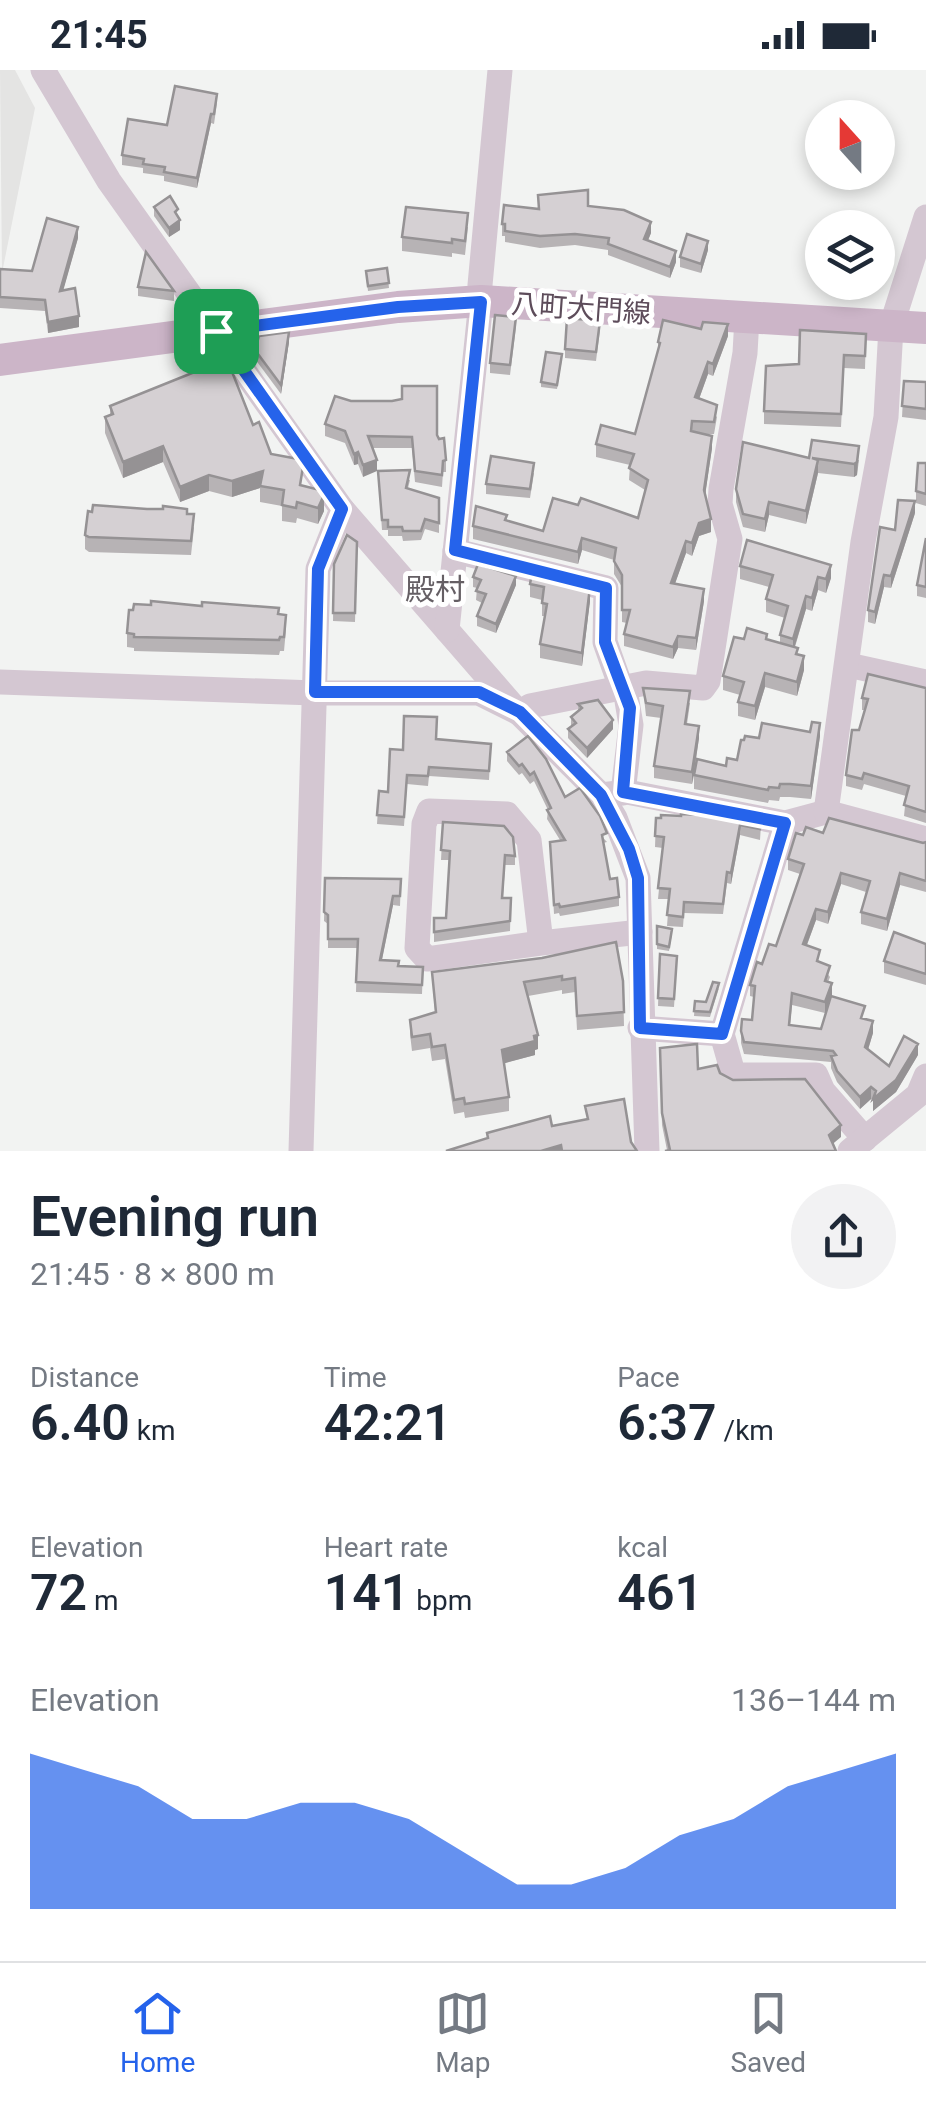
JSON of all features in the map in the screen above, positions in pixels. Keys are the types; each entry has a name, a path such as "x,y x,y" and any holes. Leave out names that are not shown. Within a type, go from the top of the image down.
{"main road":[{"name":"八町大門線","path":"0,360 398,307 481,302 926,328"}],"street":[{"path":"42,70 109,181 342,509 520,712 612,794 638,878 647,1151"},
{"path":"447,630 500,70"},
{"path":"826,812 863,542 886,417 891,327 926,217"},
{"path":"520,712 530,706 646,683 703,688 708,681 730,540 720,504 721,489 745,353 747,318"},
{"path":"301,1151 318,569 342,509"},
{"path":"455,550 606,588 605,642 624,690 631,724 612,794"},
{"path":"848,665 926,682"},
{"path":"0,682 315,692 479,692 520,712"},
{"path":"612,794 785,823 826,812 926,839"},
{"path":"541,943 528,840 506,814 429,811 424,824 417,948 427,959 640,932"},
{"path":"785,823 722,1034 733,1072 816,1075 858,1145 918,1095 926,1076"},
{"path":"640,1028 722,1034"}],"shaded area":[{"path":"0,70 15,70 35,108 2,273"}],"building":[{"path":"175,86 217,94 197,178 164,172 165,167 143,164 144,159 122,155 128,119 167,125"},
{"path":"588,190 588,206 624,210 651,222 644,239 676,251 670,267 608,244 609,238 505,231 504,205 539,209 538,195"},
{"path":"170,196 180,220 169,228 154,207"},
{"path":"406,207 468,213 465,241 402,237"},
{"path":"47,218 78,227 60,291 75,288 79,316 48,322 45,300 0,297 0,269 32,271"},
{"path":"687,234 708,241 701,264 680,257"},
{"path":"146,252 174,291 138,287"},
{"path":"387,268 389,283 368,286 366,271"},
{"path":"495,315 516,317 510,365 490,363"},
{"path":"567,318 600,321 596,352 565,349"},
{"path":"663,320 701,329 703,322 728,324 695,397 717,405 714,422 692,421 691,431 712,436 704,490 711,519 699,523 692,543 686,541 671,583 704,589 696,638 678,636 673,647 624,634 630,610 622,610 622,575 614,561 616,548 582,538 578,552 473,526 476,506 543,531 553,498 578,505 581,498 638,518 648,480 629,468 634,454 596,444 601,425 635,434"},
{"path":"800,330 866,334 865,356 844,355 841,414 764,411 766,366 799,364"},
{"path":"289,332 281,385 255,350 259,336"},
{"path":"546,352 562,354 557,385 541,382"},
{"path":"227,359 253,425 259,422 271,454 298,459 303,467 300,485 320,490 324,495 318,508 297,502 296,508 282,505 284,490 260,486 263,471 232,481 209,475 180,487 163,446 123,462 105,417 113,414 110,406"},
{"path":"904,381 926,382 926,409 902,406"},
{"path":"402,386 437,386 437,435 444,438 446,460 442,475 415,471 412,437 368,436 377,460 363,465 345,431 325,424 335,396 351,401 392,401 402,399"},
{"path":"812,440 859,446 857,462 812,458 818,460 806,511 769,502 765,519 743,514 736,489 743,442 809,458"},
{"path":"491,456 534,463 530,489 486,484"},
{"path":"918,463 926,463 926,494 916,491"},
{"path":"410,470 406,488 439,498 439,523 425,519 421,531 388,527 388,520 382,520 378,471"},
{"path":"898,500 915,501 891,576 884,575 875,612 868,610 880,527 895,530"},
{"path":"93,505 187,509 187,514 194,514 191,541 89,537 85,535 88,511 92,512"},
{"path":"347,535 357,542 355,613 333,613 334,564"},
{"path":"926,538 926,587 917,585"},
{"path":"747,540 831,565 826,579 818,577 812,598 806,596 793,639 780,635 788,606 766,599 773,575 740,566"},
{"path":"478,564 516,576 496,624 477,616 486,594 476,591 481,580 473,577"},
{"path":"532,573 590,587 582,653 540,644 547,604 542,603 544,587 530,584"},
{"path":"151,601 279,608 278,614 286,615 284,637 134,637 127,633 129,610 133,610 134,604 151,605"},
{"path":"747,628 767,634 766,639 798,648 796,654 804,656 797,682 765,673 755,706 738,702 744,682 723,676 734,637 744,639"},
{"path":"868,674 926,688 926,812 904,805 909,786 864,773 862,779 846,775 852,730 859,730 868,699 862,698"},
{"path":"643,688 690,691 685,724 699,726 692,772 654,766 663,706 646,703"},
{"path":"598,700 613,720 587,748 568,729 576,723 571,717 582,708 578,704"},
{"path":"404,716 437,717 436,739 491,744 489,771 429,767 428,776 407,775 404,817 377,815 379,791 388,792 390,749 403,750"},
{"path":"812,722 820,723 811,786 780,784 779,788 768,790 694,775 697,759 726,766 727,758 737,760 741,740 745,736 759,738 762,723 810,732"},
{"path":"528,736 546,759 565,797 580,788 600,816 607,833 602,835 610,879 617,878 619,897 554,905 550,842 565,840 547,810 551,808 534,772 530,775 507,752"},
{"path":"701,812 761,824 760,829 740,825 723,904 684,902 683,917 667,915 670,889 658,888 664,837 655,836 656,818"},
{"path":"829,818 926,842 926,881 900,873 887,919 861,912 870,881 841,873 828,912 816,909 803,944 820,950 817,961 830,966 825,981 832,983 825,1002 792,993 789,1025 821,1029 831,996 865,1006 861,1018 873,1021 865,1047 889,1066 904,1036 918,1044 896,1080 873,1099 876,1091 871,1087 860,1097 837,1071 833,1051 744,1042 741,1031 742,1019 752,1020 755,986 750,985 757,962 762,964 769,944 776,946 804,864 788,859 796,833 803,835 806,827 823,833"},
{"path":"443,822 504,826 513,837 515,856 505,855 502,898 511,898 510,921 434,932 434,918 446,918 450,851 441,850"},
{"path":"325,878 401,879 400,896 393,896 380,960 399,961 398,966 423,967 422,985 356,982 358,939 328,939"},
{"path":"657,926 672,929 669,947 657,944"},
{"path":"894,932 926,944 926,974 884,961"},
{"path":"616,942 624,1012 577,1016 575,978 562,980 562,976 524,982 538,1035 534,1036 535,1041 502,1050 509,1097 465,1104 464,1098 454,1100 445,1045 432,1047 430,1034 412,1037 410,1020 436,1012 432,972 542,958"},
{"path":"660,954 677,956 674,999 658,998"},
{"path":"713,982 719,983 710,1012 694,1011 695,1001 706,1002"},
{"path":"697,1044 698,1069 717,1065 720,1073 733,1080 805,1079 841,1125 829,1135 836,1151 665,1151 670,1150 662,1113 660,1048"},
{"path":"624,1099 631,1142 637,1151 562,1151 561,1145 541,1151 446,1151 488,1138 487,1133 550,1116 552,1126 588,1119 585,1106"}],"district":[{"name":"殿村","path":"435,590"}],"route":[{"path":"481,302 455,550 606,588 605,642 630,708 623,792 785,823 722,1034 640,1028 641,909 638,878 629,849 601,795 520,712 479,692 315,692 318,569 342,509 216,331 398,307 481,302"}]}
